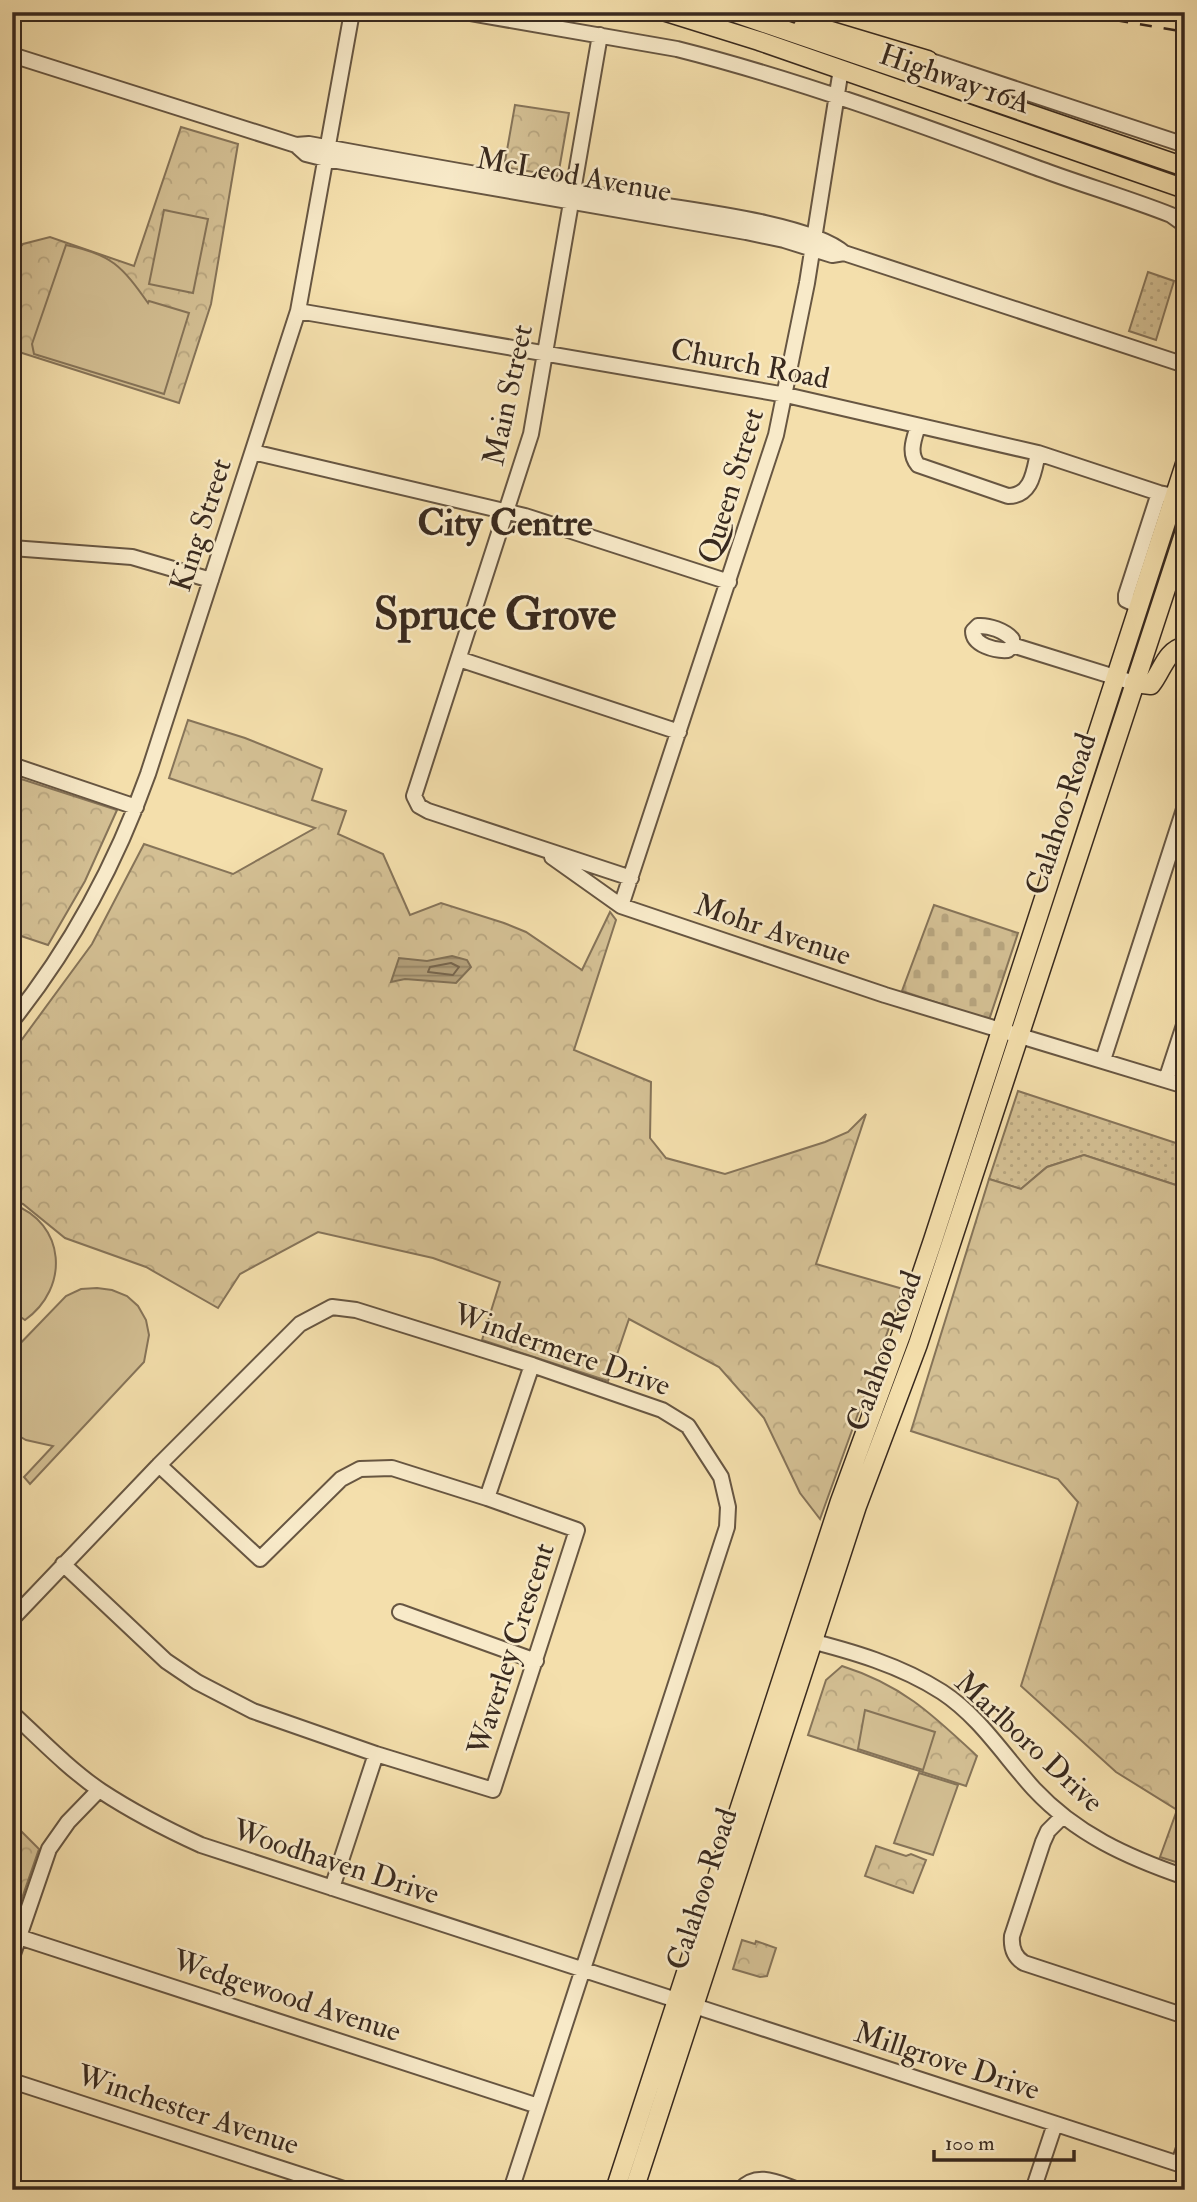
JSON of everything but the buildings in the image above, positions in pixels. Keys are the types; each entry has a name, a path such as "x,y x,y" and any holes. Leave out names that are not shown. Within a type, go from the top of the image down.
{"main road":[{"name":"Highway 16A","path":"666,12 841,69 1185,189"},
{"name":"Highway 16A","path":"733,12 1185,167"},
{"path":"765,23 828,30 928,60"},
{"name":"Calahoo Road","path":"615,2190 685,2002 804,1640 918,1344 1116,678 1185,464"},
{"name":"Calahoo Road","path":"1010,1033 1133,683 1179,570 1185,531"},
{"path":"1133,683 1151,685 1167,656 1173,650 1185,646"},
{"name":"Calahoo Road","path":"634,2190 685,2002"}],"street":[{"name":"King Street","path":"12,1021 46,976 84,916 109,870 136,807 298,311 352,12"},
{"path":"464,12 600,35 711,58 838,97 1165,212 1185,225"},
{"name":"Main Street","path":"414,796 531,434 600,35"},
{"name":"McLeod Avenue","path":"12,55 296,145 309,144 327,153 571,196 756,222 813,243 836,245 844,253 1185,365"},
{"path":"928,60 1185,145"},
{"name":"Queen Street","path":"621,906 776,435 786,395 813,243 841,69"},
{"name":"Church Road","path":"298,311 786,395 1038,453 1173,496"},
{"path":"918,426 912,449 914,462 918,466 1008,496 1021,494 1030,485 1038,453"},
{"path":"253,452 506,512 729,582"},
{"path":"12,548 132,557 211,580"},
{"path":"1012,645 1133,683"},
{"path":"459,659 679,732"},
{"path":"12,765 136,807"},
{"name":"Mohr Avenue","path":"414,796 417,804 428,811 631,878"},
{"path":"1103,1060 1185,806"},
{"name":"Mohr Avenue","path":"542,850 621,906 893,998 1185,1086"},
{"path":"1166,1080 1185,1022"},
{"name":"Windermere Drive","path":"12,1619 159,1465 300,1324 332,1307 356,1310 532,1365 662,1410 688,1426 720,1477 728,1507 727,1527 510,2190"},
{"path":"487,1498 532,1365"},
{"name":"Waverley Crescent","path":"64,1564 166,1661 197,1682 253,1711 376,1754 493,1790 577,1530 392,1468 360,1469 341,1479 260,1559 159,1465"},
{"path":"400,1612 536,1661"},
{"name":"Marlboro Drive","path":"804,1640 903,1671 944,1693 990,1734 1034,1788 1080,1830 1123,1854 1185,1877"},
{"name":"Woodhaven Drive","path":"12,1713 99,1790 138,1815 201,1845 685,2002"},
{"path":"332,1888 376,1754"},
{"path":"12,1957 49,1849 68,1822 99,1790"},
{"path":"1063,1816 1048,1831 1043,1842 1012,1936 1014,1953 1024,1963 1185,2015"},
{"name":"Wedgewood Avenue","path":"19,1937 538,2106"},
{"name":"Millgrove Drive","path":"685,2002 1182,2164"},
{"name":"Winchester Avenue","path":"12,2081 347,2190"},
{"path":"1033,2190 1055,2124"},
{"path":"1182,2164 1185,2145"},
{"path":"745,2185 758,2179 769,2180 798,2190"}],"green space":[{"path":"515,105 569,113 558,176 504,167"},
{"path":"181,127 238,144 211,304 179,403 19,352 12,369 12,256 23,244 50,237 134,266"},
{"path":"164,210 208,219 193,293 149,284"},
{"path":"66,245 94,253 114,264 131,280 148,303 149,301 189,313 164,394 34,354 32,344"},
{"path":"1148,272 1174,281 1156,340 1129,331"},
{"path":"188,720 245,738 322,769 312,800 346,811 338,834 383,854 410,915 441,903 504,923 526,932 582,970 610,912 616,920 574,1050 651,1082 650,1138 666,1158 725,1174 825,1142 848,1132 866,1114 816,1264 903,1289 820,1519 800,1493 764,1418 719,1367 629,1319 608,1381 482,1340 500,1282 433,1258 318,1232 240,1274 218,1308 146,1267 65,1238 23,1204 12,1201 12,1053 92,944 144,844 233,874 315,828 169,778"},
{"path":"12,776 117,810 85,881 48,945 12,933"},
{"path":"934,905 1018,933 989,1020 902,991"},
{"path":"1018,1091 1185,1146 1185,1188 1084,1155 1047,1167 1021,1189 989,1179"},
{"path":"1084,1155 1185,1188 1185,1865 1160,1857 1177,1810 1116,1772 1021,1686 1078,1502 1058,1479 911,1431 989,1179 1021,1189 1047,1167"},
{"path":"12,1204 30,1213 43,1226 52,1241 56,1257 50,1291 40,1307 25,1320 12,1311"},
{"path":"97,1288 127,1296 138,1306 146,1320 149,1335 144,1362 30,1484 24,1477 53,1446 26,1440 12,1432 12,1352 66,1296 81,1289"},
{"path":"842,1666 882,1682 915,1702 977,1756 966,1786 808,1735 826,1680"},
{"path":"865,1710 935,1732 923,1770 858,1749"},
{"path":"919,1773 958,1785 933,1855 894,1843"},
{"path":"12,1822 39,1849 12,1927"},
{"path":"876,1846 926,1860 913,1893 865,1876"},
{"path":"742,1940 755,1944 756,1941 776,1948 767,1976 760,1977 733,1969"}],"water":[{"path":"452,956 467,960 471,967 456,983 405,979 391,982 399,958 427,961"}],"railway":[{"path":"1069,12 1185,32"}],"district":[{"name":"City Centre","path":"505,523"},
{"name":"Spruce Grove","path":"495,615"}]}
